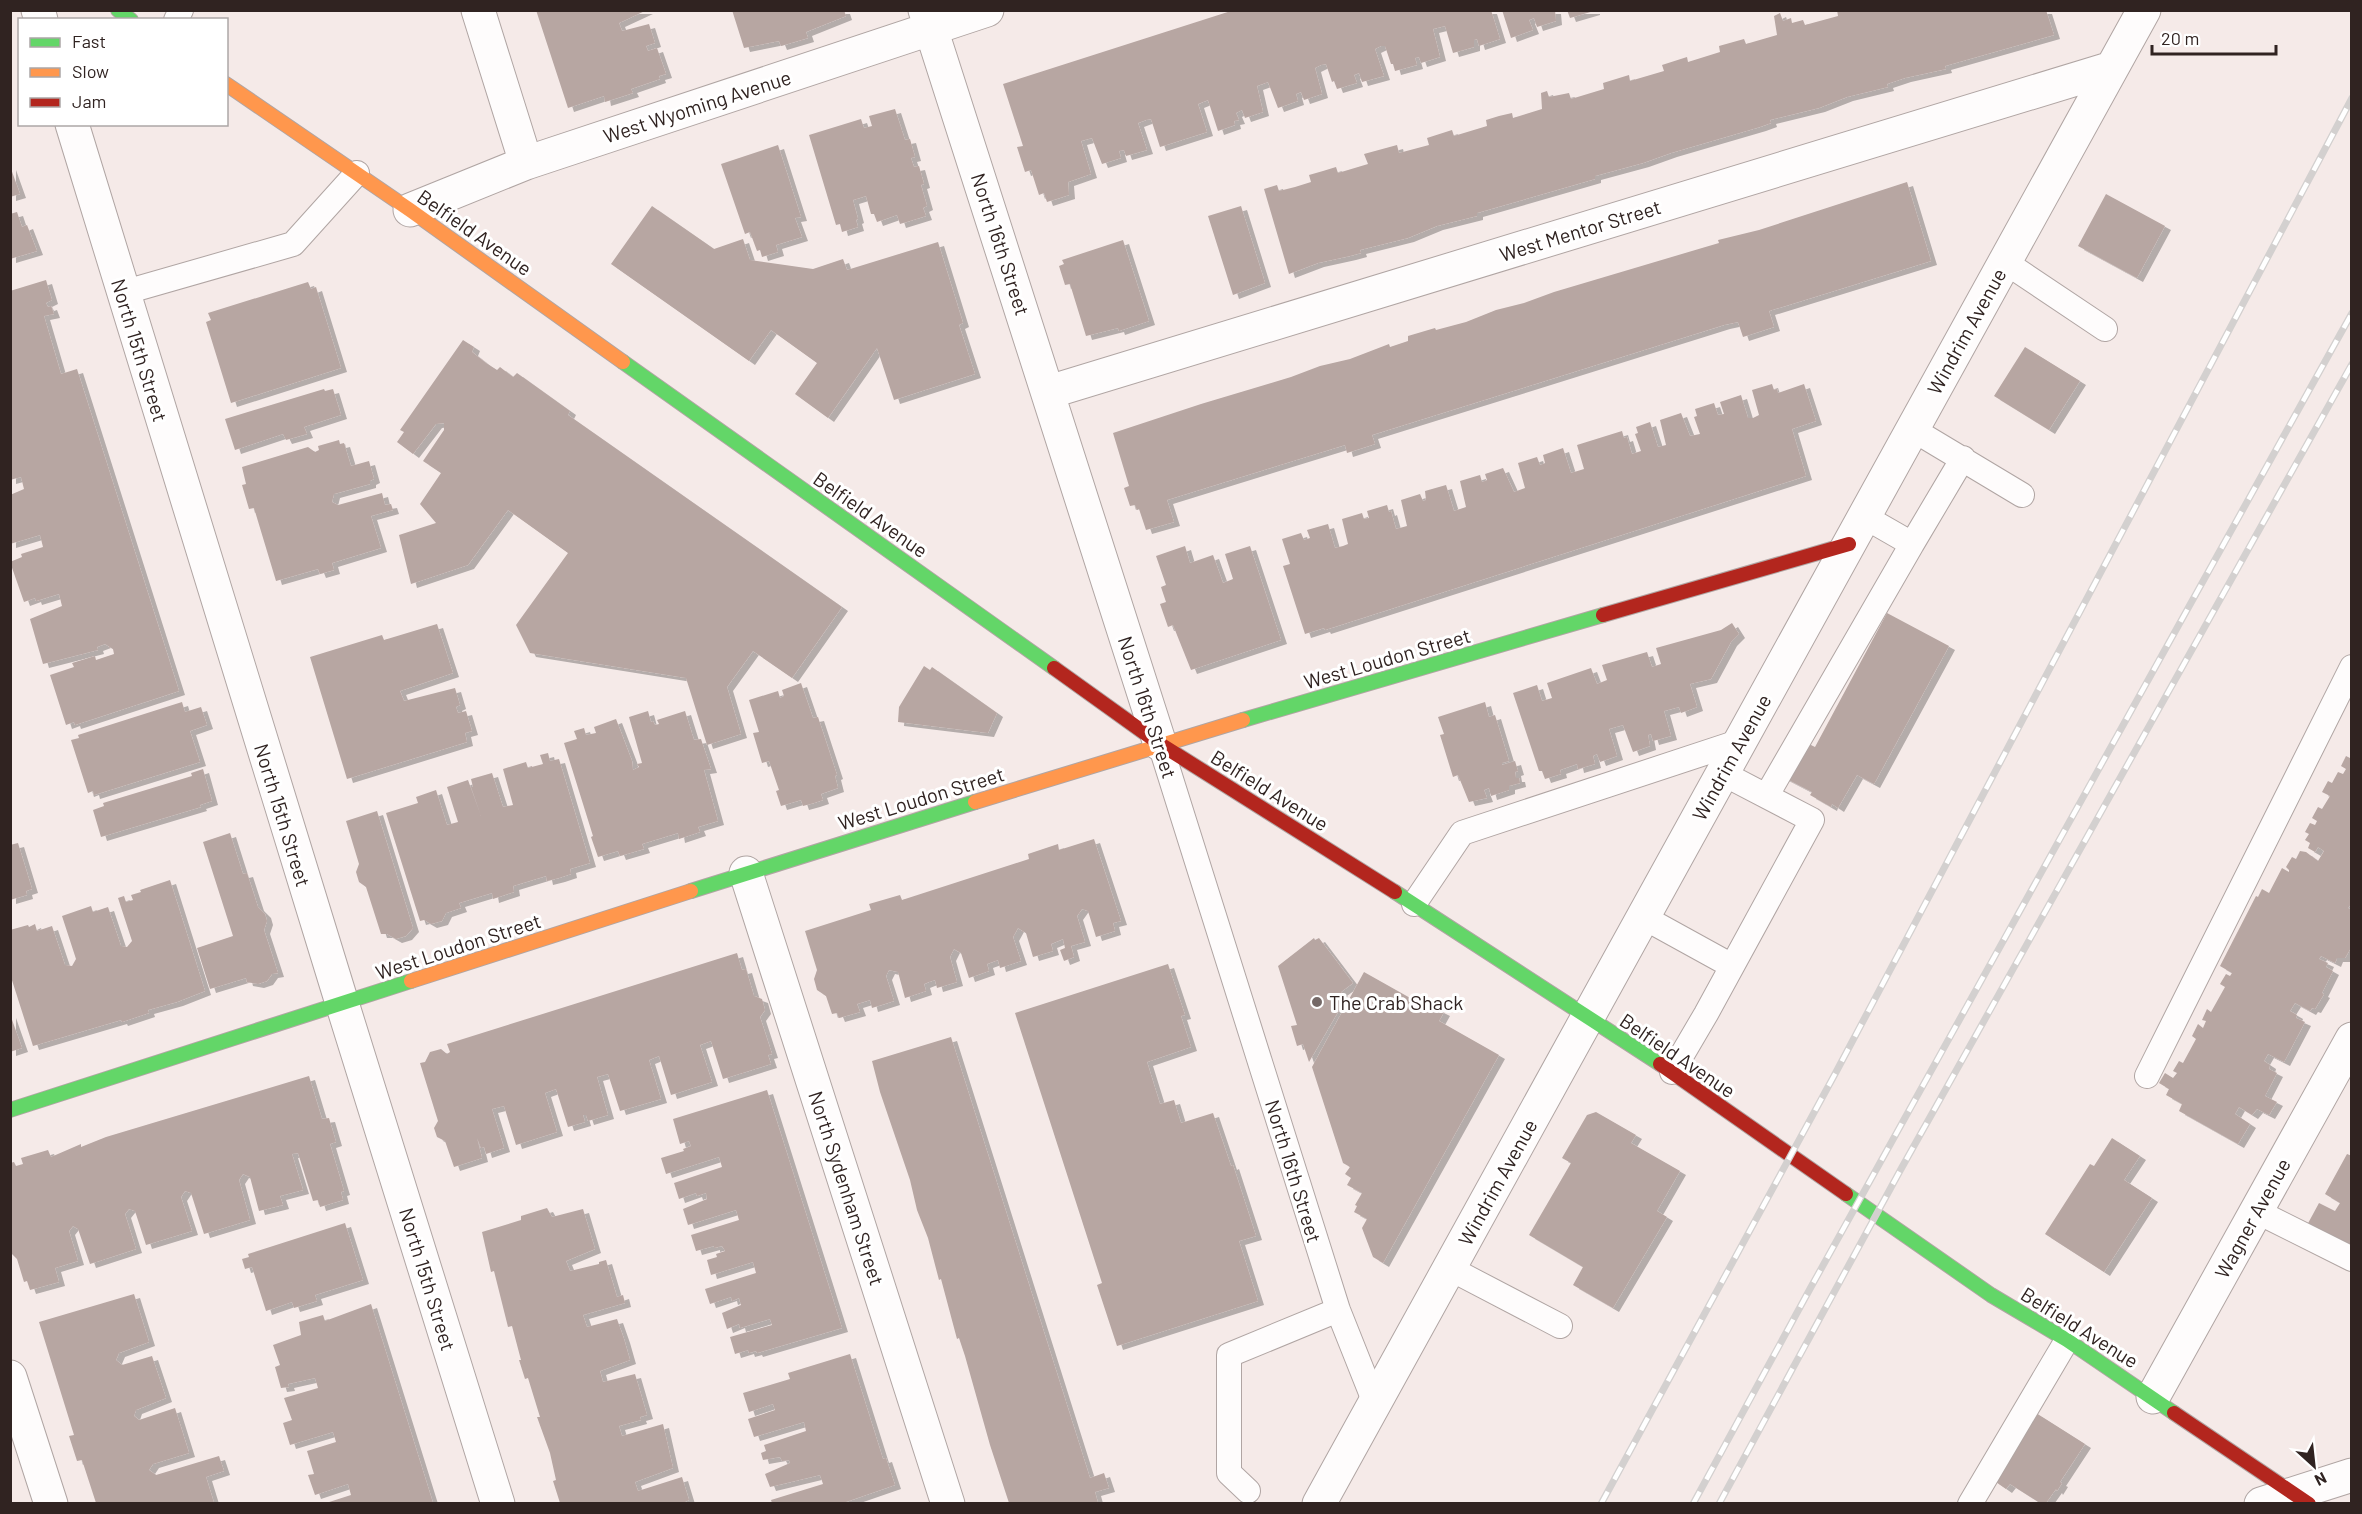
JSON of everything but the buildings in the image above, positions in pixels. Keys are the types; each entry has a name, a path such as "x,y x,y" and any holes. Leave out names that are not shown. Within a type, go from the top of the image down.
{"main road":[{"name":"Belfield Avenue","path":"228,85 410,210 1160,744 1414,904 1671,1072 1991,1294 2067,1340 2299,1500"},
{"name":"West Loudon Street","path":"10,1110 746,873 1857,531"}],"street":[{"path":"478,10 526,163"},
{"name":"West Wyoming Avenue","path":"410,210 526,163 928,19 987,10"},
{"name":"Windrim Avenue","path":"1319,1503 2144,10"},
{"name":"North 16th Street","path":"928,19 1160,744"},
{"name":"West Mentor Street","path":"1049,392 2112,68"},
{"name":"North 15th Street","path":"73,126 498,1503"},
{"name":"North Sydenham Street","path":"746,873 948,1503"},
{"name":"Wagner Avenue","path":"2153,1398 2352,1039"},
{"path":"10,1377 51,1503"},
{"path":"2261,1503 2299,1500 2352,1475"}],"lane":[{"path":"123,293 293,244 357,173"},
{"path":"2005,262 2105,329"},
{"path":"1912,429 2022,495"},
{"path":"1767,795 1963,458"},
{"path":"1857,531 1912,544"},
{"path":"2147,1076 2352,668"},
{"path":"1414,904 1462,833 1741,741"},
{"name":"North 16th Street","path":"1160,744 1338,1310 1375,1403"},
{"path":"1671,1072 1812,820 1722,773"},
{"path":"1643,917 1732,966"},
{"path":"2256,1211 2352,1259"},
{"path":"1449,1268 1560,1326"},
{"path":"1248,1491 1229,1473 1229,1355 1338,1310"},
{"path":"1970,1503 2067,1340"}],"railway":[{"path":"1601,1504 1835,1074 2352,98"},
{"path":"1693,1504 1811,1287 2352,313"},
{"path":"1719,1504 1901,1169 2352,364"}],"traffic: fast":[{"path":"118,10 128,18"},
{"path":"623,362 1054,668"},
{"path":"1243,720 1603,615"},
{"path":"691,891 975,802"},
{"path":"1395,892 1660,1064"},
{"path":"10,1110 411,981"},
{"path":"1846,1194 1991,1295 2067,1340 2174,1413"}],"traffic: slow":[{"path":"228,85 410,210 623,362"},
{"path":"975,802 1243,720"},
{"path":"411,981 691,891"}],"traffic: jam":[{"path":"1603,615 1849,544"},
{"path":"1054,668 1160,744 1395,892"},
{"path":"1660,1064 1846,1194"},
{"path":"2174,1413 2309,1504"}],"place":[{"name":"The Crab Shack","path":"1317,1002"}]}
